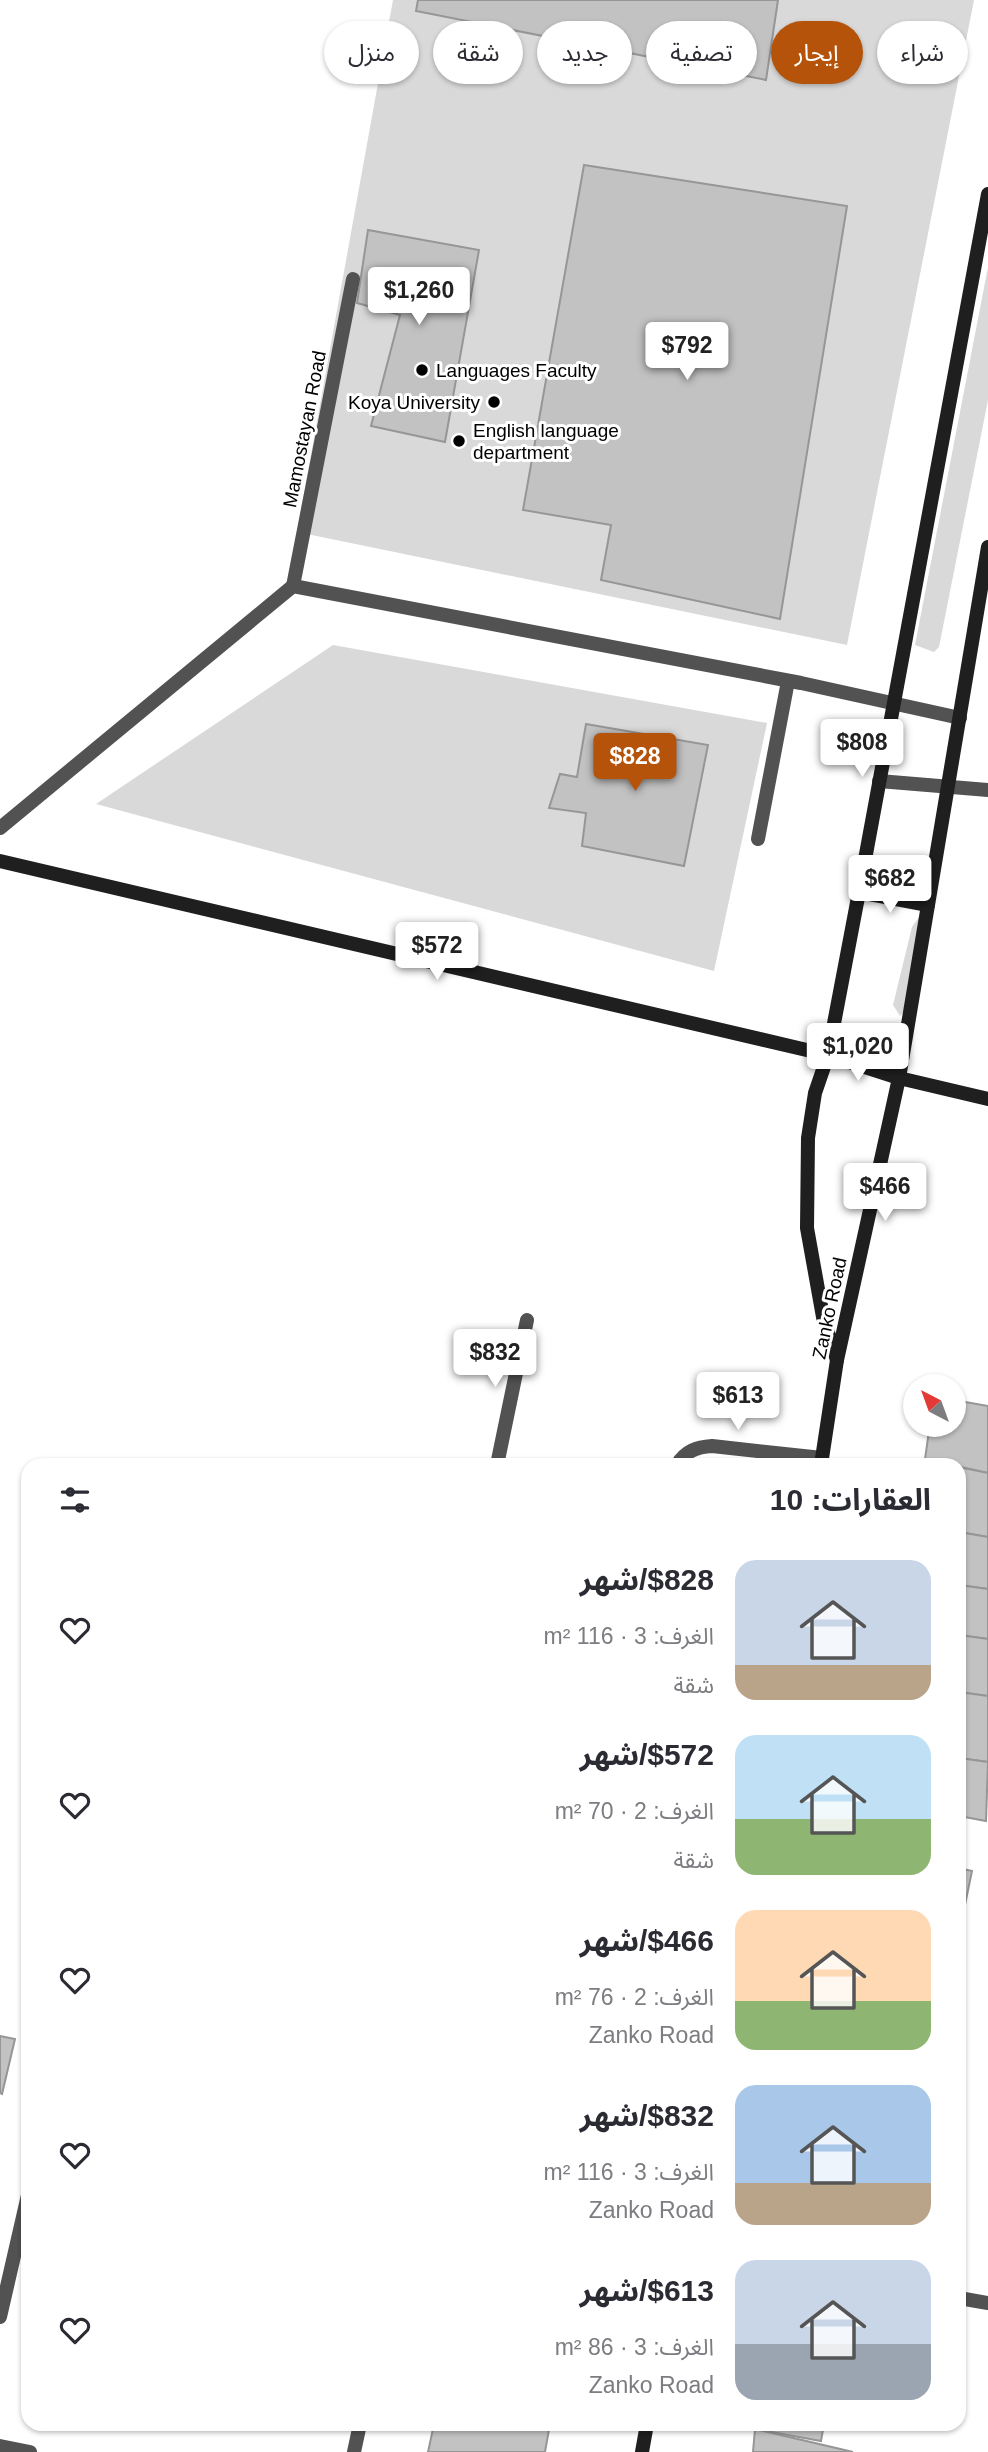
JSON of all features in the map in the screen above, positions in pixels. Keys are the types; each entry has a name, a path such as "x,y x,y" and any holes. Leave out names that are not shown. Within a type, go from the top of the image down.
{"street":[{"path":"837,1360 813,1273 807,1217 808,1138 815,1093 828,1055 988,194"},
{"name":"Mamostayan Road","path":"293,586 353,279"},
{"name":"Zanko Road","path":"822,1458 837,1360 899,1078 988,547"},
{"path":"0,828 293,586 788,681 960,718"},
{"path":"758,839 788,681"},
{"path":"879,782 988,790"},
{"path":"0,861 828,1055 899,1078 988,1100"},
{"path":"859,892 928,905"},
{"path":"498,1458 527,1320"},
{"path":"683,1458 700,1447 712,1447 792,1458"},
{"path":"0,2317 21,2226"},
{"path":"966,2298 987,2299"},
{"path":"354,2452 358,2431"},
{"path":"642,2452 646,2431"},
{"path":"0,2446 30,2452"}],"shaded area":[{"path":"393,0 974,0 968,30 968,21 877,21 877,84 957,84 847,645 297,532 378,84 419,84 419,21 389,21"},
{"path":"988,267 988,400 939,647 934,652 915,645"},
{"path":"333,645 767,723 714,971 96,804"},
{"path":"919,917 927,929 909,1007 900,1016 893,1005 912,927"}],"building":[{"path":"418,0 778,0 775,21 771,21 771,47 766,80 757,78 757,21 646,21 646,56 632,54 632,21 537,21 537,35 523,32 523,21 467,21 416,11"},
{"path":"584,165 847,206 780,619 601,580 611,525 523,510"},
{"name":"Languages Faculty","path":"368,230 479,250 445,442 371,426 400,315 357,303"},
{"path":"586,724 708,745 684,866 582,846 586,813 549,808 560,774 577,777"},
{"path":"966,1402 988,1406 988,1473 966,1468 966,1458 925,1458 928,1437 966,1437"},
{"path":"966,1468 988,1473 988,1537 966,1533"},
{"path":"966,1533 988,1537 988,1589 966,1586"},
{"path":"966,1586 988,1589 988,1639 966,1636"},
{"path":"966,1636 988,1639 988,1696 966,1693"},
{"path":"966,1693 988,1696 988,1762 966,1759"},
{"path":"966,1759 988,1762 986,1821 966,1817"},
{"path":"966,1870 972,1871 966,1900"},
{"path":"0,2036 15,2039 2,2094 0,2093"},
{"path":"432,2431 549,2431 545,2452 428,2452"},
{"path":"755,2431 764,2431 853,2452 753,2452"},
{"path":"766,2431 823,2431 821,2441"}],"place":[{"name":"Languages Faculty","path":"422,370"},
{"name":"Koya University","path":"494,402"},
{"name":"English language department","path":"459,441"}]}
